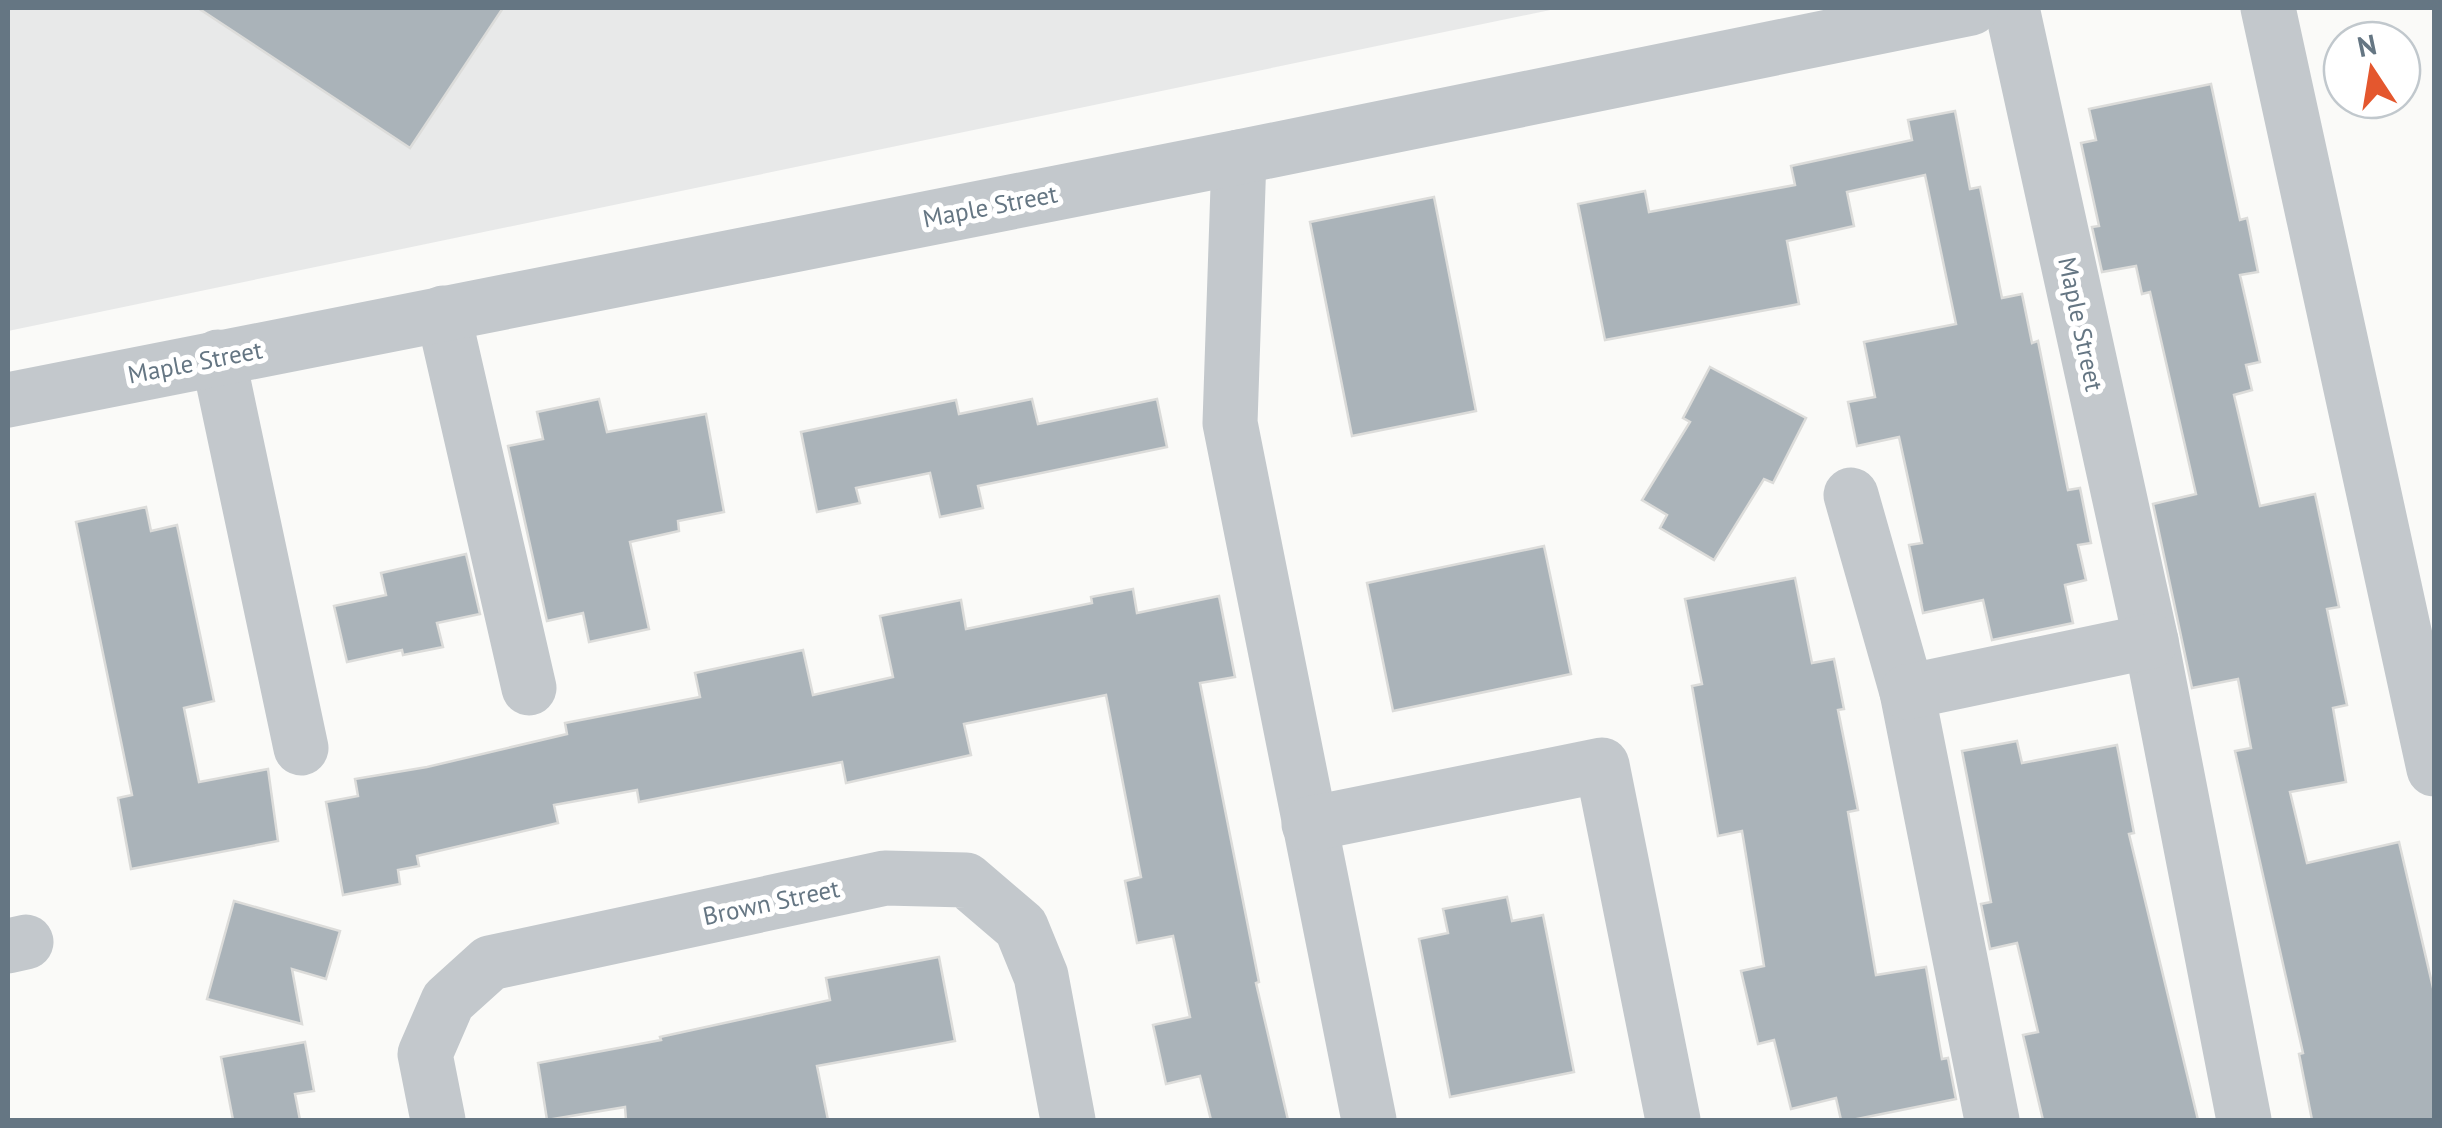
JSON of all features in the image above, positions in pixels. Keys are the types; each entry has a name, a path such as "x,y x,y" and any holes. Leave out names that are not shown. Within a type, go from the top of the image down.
{"street":[{"name":"Maple Street","path":"8,400 1971,8"},
{"name":"Maple Street","path":"2012,8 2151,641 2244,1120"},
{"path":"2268,8 2434,769"},
{"path":"1238,157 1230,423 1369,1120"},
{"path":"443,314 528,688"},
{"path":"218,357 301,748"},
{"path":"1851,495 1906,692 1992,1120"},
{"path":"1906,692 2151,641"},
{"path":"1309,824 1602,765 1673,1120"},
{"name":"Brown Street","path":"438,1120 424,1054 448,1001 490,963 886,878 966,880 1022,926 1040,976 1068,1120"}],"shaded area":[{"path":"8,8 1560,8 8,331"}],"building":[{"path":"198,8 503,8 410,148"},
{"path":"2211,84 2240,220 2247,218 2258,272 2240,275 2260,362 2246,365 2252,390 2234,395 2260,506 2315,494 2339,607 2327,609 2347,705 2333,708 2346,782 2290,792 2307,863 2399,842 2434,992 2434,1120 2312,1120 2299,1054 2303,1053 2235,751 2251,748 2238,679 2192,688 2153,504 2196,494 2150,292 2142,294 2136,266 2102,272 2092,227 2099,226 2081,143 2096,140 2089,109"},
{"path":"1955,111 1970,189 1980,187 2002,298 2022,294 2032,343 2038,341 2068,490 2080,488 2091,543 2078,545 2086,580 2065,585 2073,623 1992,640 1983,600 1923,613 1909,545 1922,543 1899,437 1857,446 1848,402 1875,397 1864,342 1956,324 1925,175 1847,192 1854,226 1787,241 1799,304 1605,340 1578,204 1645,191 1649,212 1795,185 1791,166 1912,140 1908,120"},
{"path":"1434,197 1476,411 1352,436 1310,222"},
{"path":"1710,367 1806,418 1773,483 1764,479 1714,560 1660,528 1667,515 1642,500 1690,422 1683,418"},
{"path":"599,399 607,432 706,414 724,512 678,521 679,531 630,542 649,629 589,642 583,613 547,621 508,446 543,439 537,412"},
{"path":"1032,399 1038,424 1157,399 1167,447 978,486 983,508 940,517 930,473 856,488 860,503 817,512 801,432 956,400 959,414"},
{"path":"146,507 151,531 177,525 214,701 184,708 199,782 268,769 278,841 131,869 118,798 132,795 76,522"},
{"path":"1544,546 1571,674 1393,711 1367,583"},
{"path":"466,554 480,614 437,623 443,647 403,655 402,650 347,662 334,606 386,595 381,573"},
{"path":"1795,578 1812,663 1834,659 1844,709 1838,710 1858,810 1848,812 1876,975 1926,967 1942,1059 1948,1058 1956,1099 1852,1120 1841,1120 1836,1098 1791,1109 1774,1040 1758,1044 1741,971 1764,966 1742,831 1718,836 1692,686 1702,684 1685,599"},
{"path":"1133,589 1137,613 1219,596 1235,677 1200,683 1259,982 1256,983 1288,1120 1211,1120 1200,1076 1166,1084 1153,1025 1190,1017 1173,936 1137,943 1125,881 1141,877 1106,695 964,724 971,755 846,783 842,762 639,802 637,790 554,805 558,823 417,856 419,866 398,870 400,884 343,895 326,802 358,796 355,779 427,767 567,734 565,723 700,697 695,673 803,650 813,695 893,677 880,616 961,600 966,629 1092,603 1091,597"},
{"path":"2017,741 2022,763 2117,745 2134,833 2129,834 2198,1120 2043,1120 2023,1035 2038,1032 2017,943 1990,949 1981,904 1991,902 1962,751"},
{"path":"1507,897 1512,921 1543,915 1574,1072 1450,1097 1419,939 1448,933 1443,909"},
{"path":"234,901 340,931 326,979 292,969 302,1024 207,999"},
{"path":"939,957 955,1041 817,1066 828,1120 626,1120 625,1107 547,1120 538,1063 661,1040 660,1037 830,1000 826,978"},
{"path":"305,1042 314,1091 295,1094 300,1120 233,1120 221,1057"}]}
